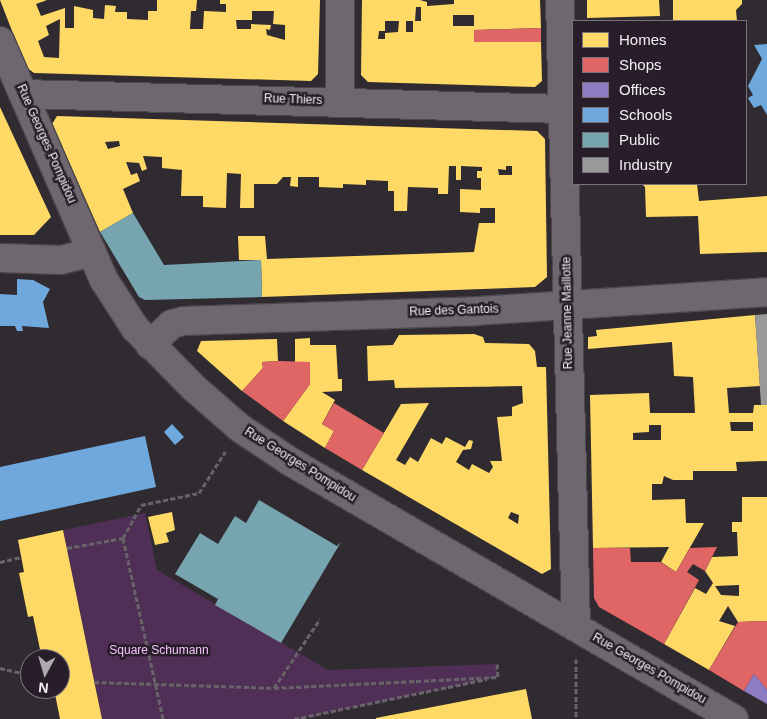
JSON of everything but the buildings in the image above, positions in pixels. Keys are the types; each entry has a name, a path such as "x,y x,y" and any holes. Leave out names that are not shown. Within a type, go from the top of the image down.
{"street":[{"path":"340,0 340,102"},
{"name":"Rue Jeanne Maillotte","path":"560,0 576,626"},
{"name":"Rue Georges Pompidou","path":"0,41 92,252 114,297 150,345 240,428 342,492 734,719"},
{"name":"Rue Thiers","path":"23,94 563,109"},
{"path":"0,258 62,260 92,252"},
{"name":"Rue des Gantois","path":"150,345 172,324 183,321 567,306 767,292"}],"path":[{"path":"163,719 123,538 141,505 199,493 240,428"},
{"path":"67,548 123,538"},
{"path":"0,562 21,557"},
{"path":"274,688 320,618"},
{"path":"576,626 576,719"},
{"path":"497,664 498,676"},
{"path":"0,668 20,673"},
{"path":"94,682 156,686 274,688 498,676"},
{"path":"294,719 498,676"}],"green space":[{"name":"Square Schumann","path":"145,513 157,570 328,670 497,664 498,677 300,719 102,719 63,530"}]}
